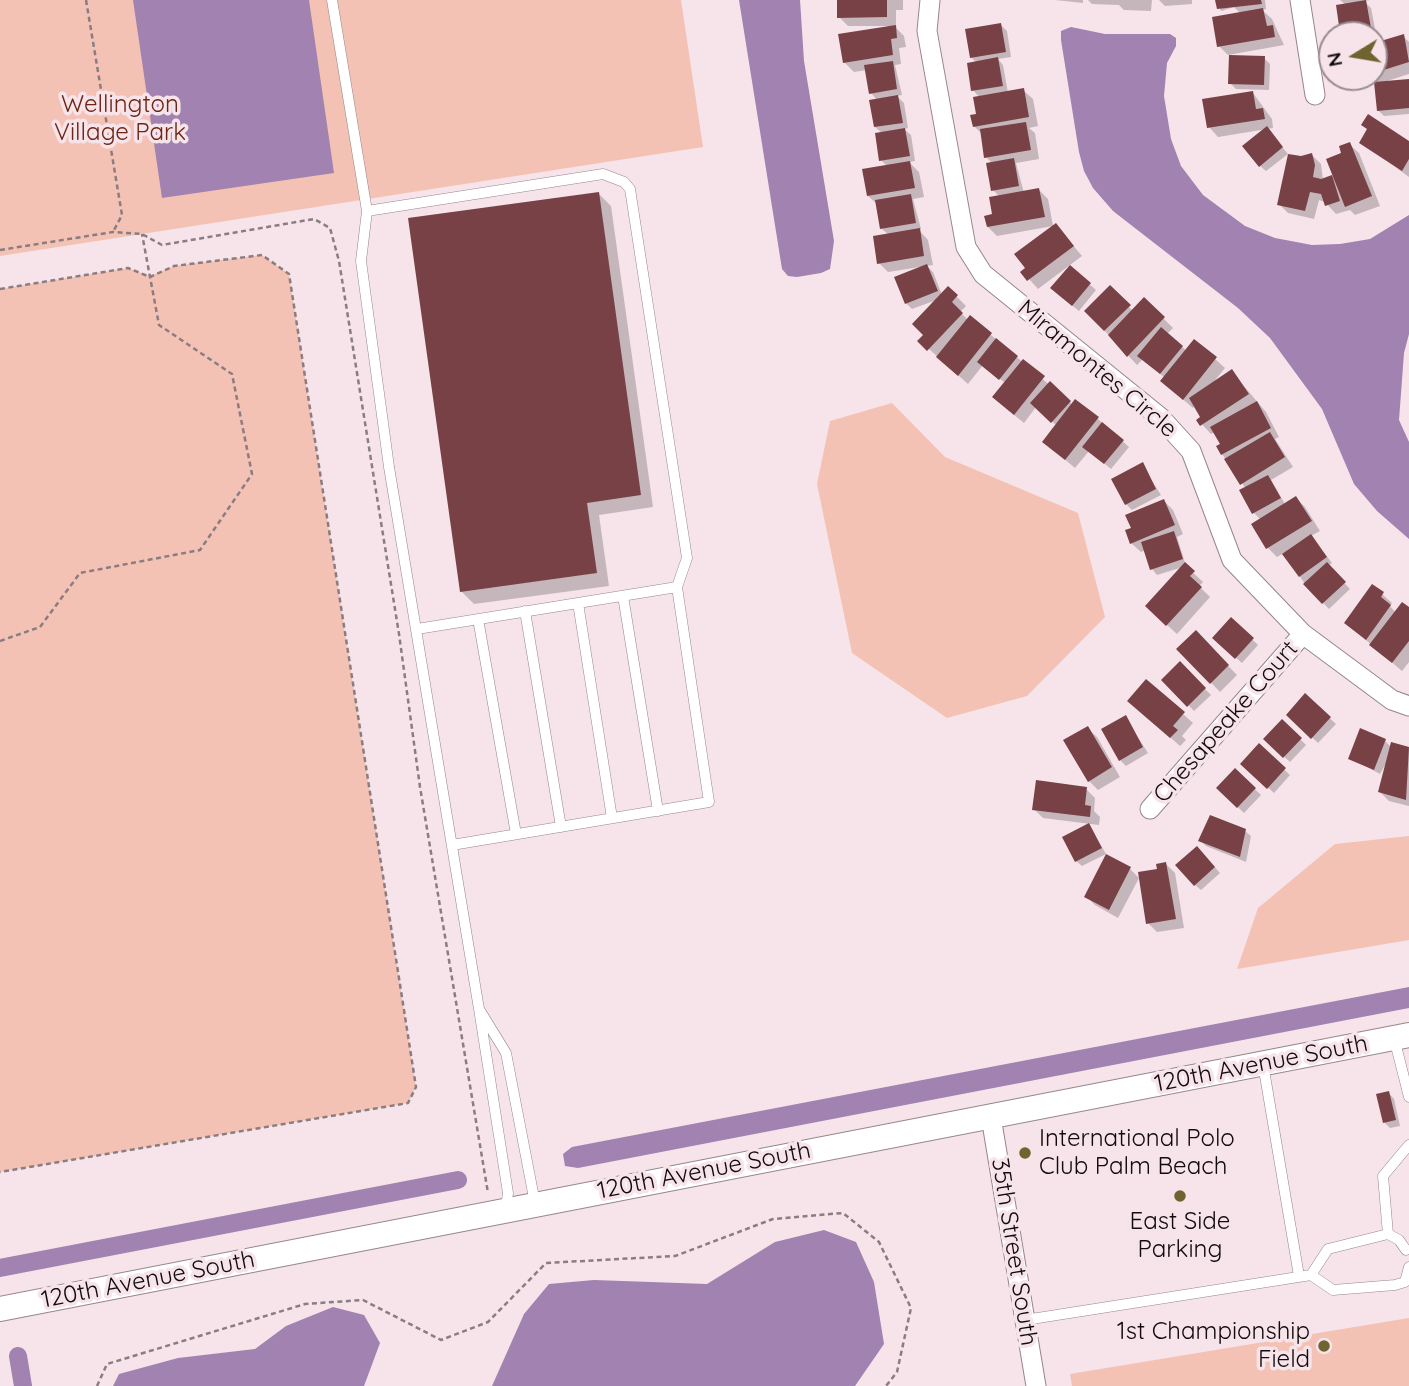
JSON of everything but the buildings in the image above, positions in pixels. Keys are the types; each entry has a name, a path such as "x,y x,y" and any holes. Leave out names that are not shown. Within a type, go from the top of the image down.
{"street":[{"name":"Miramontes Circle","path":"930,0 927,31 965,247 983,274 1161,418 1191,451 1233,560 1303,634 1392,700 1409,706"},
{"path":"1300,0 1315,95"},
{"name":"Chesapeake Court","path":"1150,809 1303,634"},
{"name":"120th Avenue South","path":"0,1309 497,1203 535,1203 991,1118 1401,1036"},
{"name":"35th Street South","path":"991,1118 1036,1386"}],"lane":[{"path":"332,0 367,211 361,261 389,467 508,1193 497,1203"},
{"path":"367,211 603,174 616,176 630,190 687,558 677,587 709,802 452,845"},
{"path":"417,629 677,587"},
{"path":"623,596 658,811"},
{"path":"578,603 612,818"},
{"path":"525,611 561,827"},
{"path":"478,619 516,834"},
{"path":"479,1009 506,1053 535,1203"},
{"path":"1401,1036 1409,1097"},
{"path":"1263,1064 1299,1276"},
{"path":"1388,1234 1383,1176 1409,1145"},
{"path":"1311,1275 1328,1249 1388,1234 1399,1240 1406,1250"},
{"path":"1025,1320 1299,1276 1311,1275 1333,1290 1383,1286 1405,1282 1409,1267"}],"path":[{"path":"86,0 122,215 113,232"},
{"path":"0,250 113,232 142,234 162,246 314,219 330,228 341,275 399,634 420,787 497,1203"},
{"path":"0,641 40,627 80,573 200,550 253,474 232,374 159,325 142,234"},
{"path":"0,289 128,268 150,276 174,266 262,255 289,274 416,1087 408,1103 0,1172"},
{"path":"97,1386 107,1364 305,1304 363,1300 441,1340 488,1322 546,1263 675,1256 773,1219 843,1213 879,1242 911,1308 897,1372 886,1386"}],"green space":[{"name":"Wellington Village Park","path":"0,0 681,0 703,147 0,256"},
{"path":"262,255 289,274 416,1087 408,1103 0,1172 0,289 128,268 150,276 174,266"},
{"path":"892,403 945,457 1078,513 1105,617 1027,696 947,718 852,653 817,484 830,421"},
{"path":"1409,836 1409,940 1237,969 1258,908 1335,844"},
{"name":"1st Championship Field","path":"1409,1318 1409,1386 1072,1386 1070,1374"}],"shaded area":[{"path":"133,0 309,0 334,173 162,198"},
{"path":"739,0 800,0 804,61 834,241 830,269 821,273 797,277 788,276 782,269"},
{"path":"1071,27 1105,34 1170,34 1176,38 1176,46 1167,63 1164,96 1171,139 1181,166 1203,195 1245,226 1275,238 1312,245 1340,244 1370,239 1409,215 1409,334 1404,353 1399,420 1409,442 1409,539 1377,511 1354,484 1322,409 1270,338 1238,308 1113,211 1093,188 1084,171 1079,152 1061,40 1061,31"},
{"path":"1409,987 1409,1008 578,1168 565,1166 563,1154 572,1147"},
{"path":"824,1230 856,1242 874,1282 884,1344 855,1386 492,1386 524,1314 549,1284 594,1280 707,1284 775,1242"},
{"path":"333,1307 364,1315 380,1343 364,1386 113,1386 119,1374 178,1358 255,1349 286,1326"}],"waterway":[{"path":"0,1268 458,1180"},
{"path":"18,1356 23,1386"}],"place":[{"name":"International Polo Club Palm Beach","path":"1025,1153"},
{"name":"East Side Parking","path":"1180,1196"},
{"name":"1st Championship Field","path":"1324,1346"}]}
